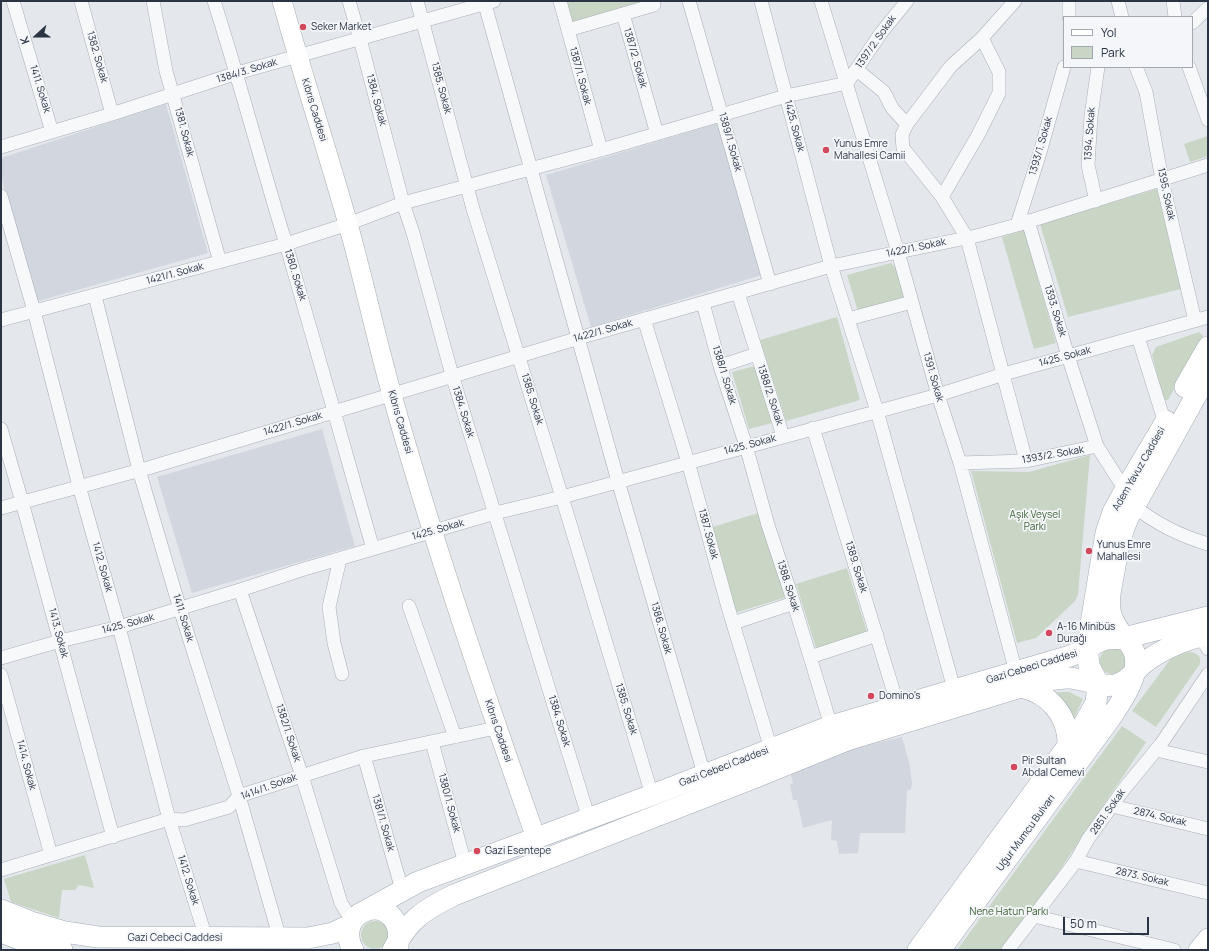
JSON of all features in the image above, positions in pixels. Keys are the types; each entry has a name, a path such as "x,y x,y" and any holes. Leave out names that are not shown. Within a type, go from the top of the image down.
{"main road":[{"name":"Kıbrıs Caddesi","path":"282,1 297,56 348,224 392,394 432,531 496,728 536,838"},
{"name":"Adem Yavuz Caddesi","path":"1124,638 1114,622 1110,610 1109,598 1120,538 1130,498 1165,423 1208,347"},
{"name":"Adem Yavuz Caddesi","path":"1089,648 1092,617 1106,533 1113,512 1130,498 1207,379"},
{"path":"1204,640 1166,649 1144,664 1121,684 1114,686 1098,683 1089,666 1089,648 1096,643 1106,639 1124,638 1208,617"},
{"path":"1124,638 1133,648 1135,655 1136,667 1134,674"},
{"name":"Gazi Cebeci Caddesi","path":"396,947 412,921 423,911 454,895 744,782 846,740 1019,680 1089,648"},
{"name":"Uğur Mumcu Bulvarı","path":"940,950 1109,720 1126,695 1134,674"},
{"name":"Gazi Cebeci Caddesi","path":"1,910 31,922 65,932 98,937 280,939 323,936 418,882 589,819 831,726 954,689 1019,680 1059,679 1098,683"},
{"path":"1019,680 1041,694 1057,710 1067,726 1069,735 1068,745"},
{"name":"Uğur Mumcu Bulvarı","path":"918,950 1084,724 1096,702 1098,683"},
{"path":"353,950 348,940 348,933 357,918 376,909 384,911 391,916 398,930 396,947"},
{"path":"1,932 22,940 62,950"},
{"path":"1198,950 1208,938"}],"street":[{"name":"1411. Sokak","path":"13,1 52,132"},
{"name":"1382. Sokak","path":"81,1 112,114"},
{"name":"1381. Sokak","path":"153,1 166,71 220,262"},
{"name":"1380. Sokak","path":"214,1 237,73 301,292 373,549"},
{"name":"1384. Sokak","path":"349,1 403,204 413,233 452,375 589,819"},
{"name":"1385. Sokak","path":"418,1 473,209 652,795"},
{"name":"1387/1. Sokak","path":"560,1 601,150"},
{"name":"1389/1. Sokak","path":"689,1 770,284"},
{"name":"1425. Sokak","path":"761,1 831,266 877,411 954,689"},
{"name":"1391. Sokak","path":"821,1 898,252 938,395 960,463 1019,680"},
{"name":"1397/2. Sokak","path":"847,83 881,33 906,1"},
{"path":"1068,1 1069,16"},
{"path":"1118,1 1122,16"},
{"path":"1173,1 1175,16"},
{"name":"1384/3. Sokak","path":"1,147 112,114 237,73 488,2"},
{"name":"1386. Sokak","path":"488,2 530,169 579,338 618,481 704,774"},
{"path":"1013,3 982,38 951,66 908,124 902,135 903,148 942,197 967,238 1026,461"},
{"path":"623,14 654,5"},
{"path":"1193,22 1208,8"},
{"name":"1387/2. Sokak","path":"568,30 623,14 657,134"},
{"path":"942,197 978,135 999,93 1000,72 982,38"},
{"name":"1393/1. Sokak","path":"1023,223 1039,156 1064,68"},
{"name":"1394. Sokak","path":"1096,201 1088,164 1091,116 1098,68"},
{"name":"1395. Sokak","path":"1136,68 1146,92 1162,180 1195,321"},
{"path":"1189,68 1208,120"},
{"path":"856,70 884,92 892,108 902,120 908,124"},
{"name":"1421/1. Sokak","path":"1,320 286,244 403,204 601,150 786,96 847,83"},
{"name":"1422/1. Sokak","path":"1,508 140,470 452,375 831,266 967,238 1023,223 1162,180 1208,164"},
{"name":"1412. Sokak","path":"1,196 34,311 79,486 119,627 169,818 206,938"},
{"name":"1393. Sokak","path":"1023,223 1097,446 1130,498"},
{"name":"1388/2. Sokak","path":"738,293 783,436"},
{"name":"1411. Sokak","path":"95,296 140,470 180,609 240,796 280,939"},
{"path":"848,319 912,302"},
{"name":"1388/1 .Sokak","path":"703,303 720,366 746,446"},
{"name":"1425. Sokak","path":"1,658 60,641 119,627 495,513 562,497 938,395 1004,374 1208,318"},
{"name":"1387. Sokak","path":"644,319 688,462 733,622 771,749"},
{"path":"1138,337 1165,423"},
{"name":"1388/2. Sokak","path":"720,366 757,354"},
{"name":"1389. Sokak","path":"813,428 898,706"},
{"name":"1413. Sokak","path":"1,429 113,837"},
{"name":"1388. Sokak","path":"746,446 768,525 794,603 831,726"},
{"name":"1393/2. Sokak","path":"960,463 1026,461 1097,446"},
{"path":"1130,498 1145,515 1182,536 1208,544"},
{"path":"340,559 329,606 334,643 342,674"},
{"name":"1382/1. Sokak","path":"240,590 302,776 341,903 346,911 357,918"},
{"path":"733,622 794,603"},
{"path":"409,606 454,737"},
{"path":"810,657 877,635"},
{"name":"2851. Sokak","path":"1008,950 1076,861 1088,839 1124,789 1156,750 1208,674"},
{"name":"1414. Sokak","path":"1,675 51,855"},
{"name":"1414/1. Sokak","path":"1,870 113,837 169,818 184,820 229,807 240,796 364,756 496,728"},
{"name":"1380/1. Sokak","path":"432,742 466,864"},
{"path":"1156,750 1208,762"},
{"name":"1381/1. Sokak","path":"364,756 402,890"},
{"name":"2874. Sokak","path":"1112,806 1208,829"},
{"name":"2873. Sokak","path":"1076,861 1208,893"},
{"path":"1034,916 1174,950"}],"shaded area":[{"path":"166,104 208,253 35,302 1,177 1,158"},
{"path":"719,123 765,274 591,327 546,175"},
{"path":"322,429 355,546 192,593 157,477"},
{"path":"902,737 910,766 912,784 911,790 907,790 905,833 860,833 858,853 839,854 837,841 831,840 832,820 803,828 797,800 793,800 790,785 793,783 791,774 851,749"}],"green space":[{"path":"565,1 656,1 571,24"},
{"path":"1208,136 1208,156 1190,162 1184,144"},
{"path":"1157,189 1181,289 1068,317 1040,224"},
{"path":"1024,230 1056,343 1034,349 1002,237"},
{"path":"891,263 897,269 907,302 859,315 847,275"},
{"path":"837,317 860,400 786,421 760,340"},
{"path":"1199,332 1203,336 1168,400 1164,400 1152,355 1156,347"},
{"path":"755,366 772,423 749,429 732,372"},
{"name":"Aşık Veysel Parkı","path":"1090,455 1078,594 1075,601 1036,638 1017,643 971,471 1029,472"},
{"path":"762,512 787,597 734,613 709,528"},
{"path":"847,568 868,635 817,651 796,584"},
{"path":"1113,648 1122,652 1126,661 1122,670 1113,674 1104,670 1100,661 1104,652"},
{"path":"1188,652 1199,656 1200,664 1156,727 1132,711 1172,657"},
{"path":"1069,692 1083,699 1074,718 1053,693"},
{"name":"Nene Hatun Parkı","path":"1122,726 1146,742 1023,925 1003,950 957,950"},
{"path":"85,855 94,888 79,885 75,890 62,890 59,918 11,902 4,879"},
{"path":"375,921 385,925 389,935 385,945 375,949 365,945 361,935 365,925"}],"place":[{"name":"Seker Market","path":"303,27"},
{"name":"Yunus Emre Mahallesi Camii","path":"826,150"},
{"name":"Yunus Emre Mahallesi","path":"1089,551"},
{"name":"A-16 Minibüs Durağı","path":"1049,633"},
{"name":"Domino's","path":"871,696"},
{"name":"Pir Sultan Abdal Cemevi","path":"1014,767"},
{"name":"Gazi Esentepe","path":"477,851"}]}
